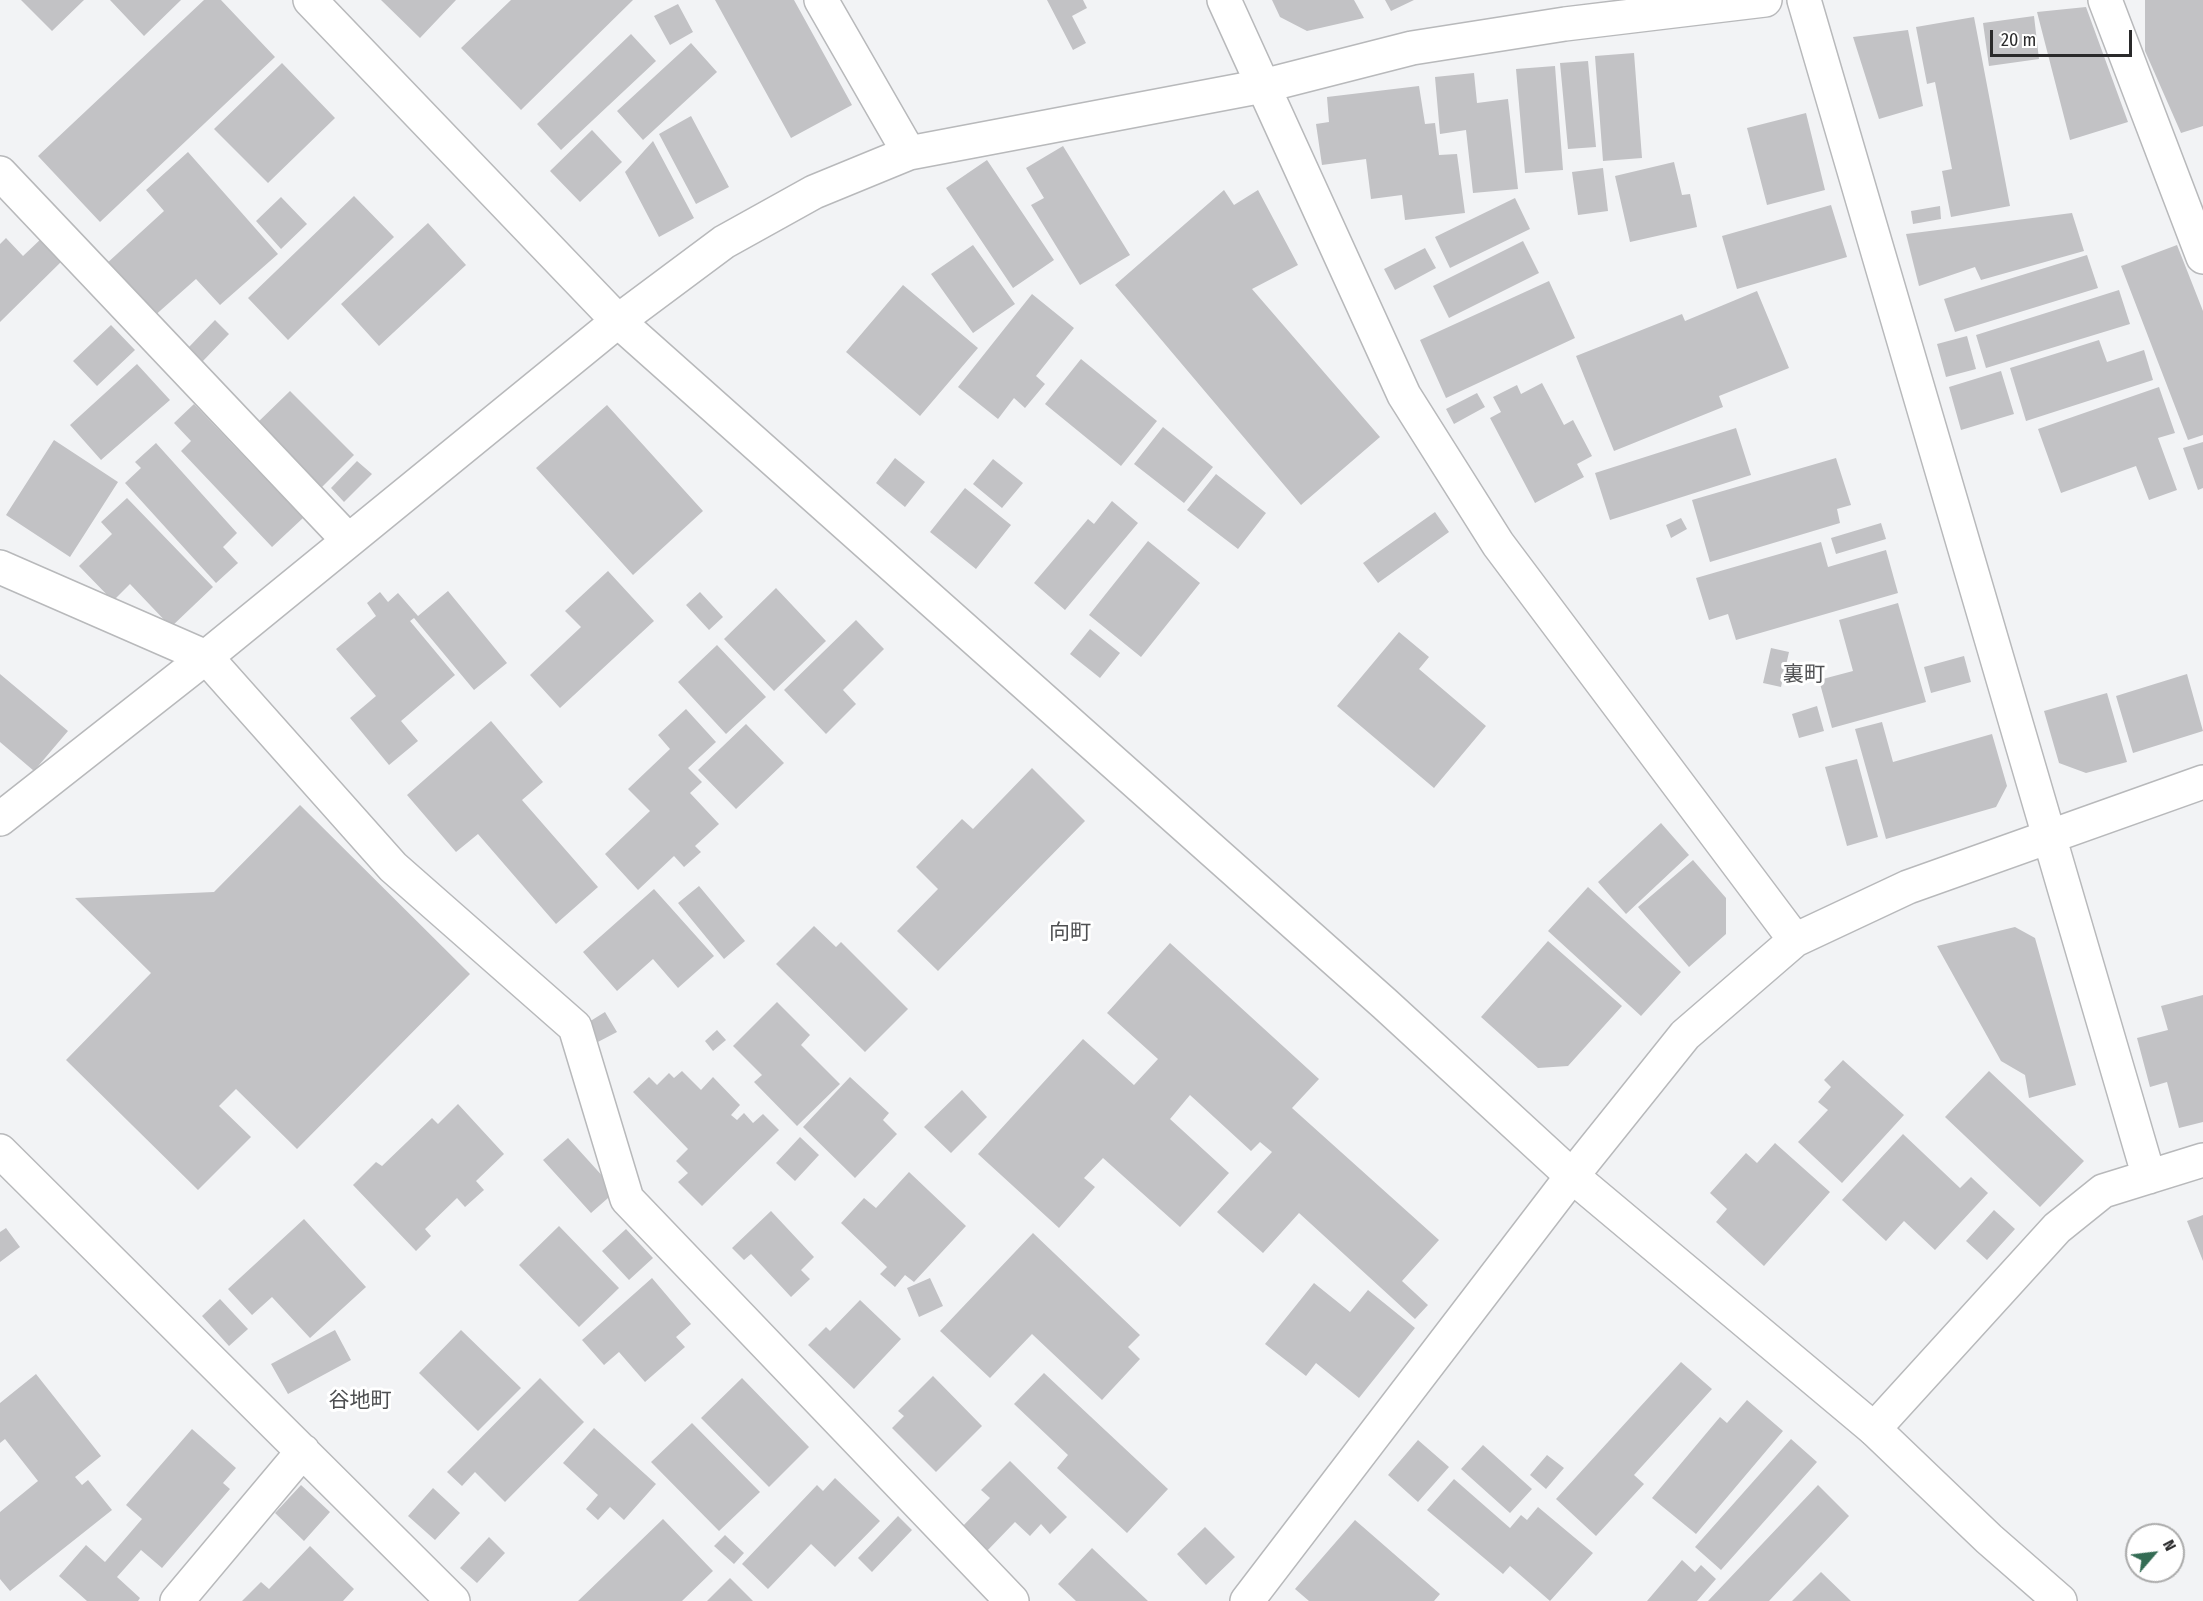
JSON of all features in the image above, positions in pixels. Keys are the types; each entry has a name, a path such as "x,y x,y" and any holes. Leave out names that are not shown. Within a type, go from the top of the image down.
{"street":[{"path":"310,0 618,321 1367,989 1572,1176 1874,1429 1989,1539 2060,1601"},
{"path":"821,0 909,153"},
{"path":"1224,0 1404,395 1498,544 1795,940"},
{"path":"0,819 206,657 618,321 724,242 814,192 909,153 1263,86 1412,48 1565,24 1764,0"},
{"path":"1804,0 2149,1177"},
{"path":"2105,0 2203,257"},
{"path":"0,173 348,540"},
{"path":"0,567 206,657 393,867 575,1027 627,1199 1012,1601"},
{"path":"1246,1601 1572,1176 1685,1035 1795,940 1908,887 2203,782"},
{"path":"0,1151 453,1601"},
{"path":"1874,1429 2057,1228 2103,1191 2203,1160"},
{"path":"177,1601 303,1451"}],"building":[{"path":"21,0 84,0 52,31"},
{"path":"110,0 181,0 144,36"},
{"path":"204,0 221,0 275,57 100,222 38,156"},
{"path":"381,0 456,0 420,38"},
{"path":"511,0 633,0 521,110 461,48"},
{"path":"715,0 794,0 852,105 791,138"},
{"path":"1047,0 1083,0 1087,8 1072,16 1086,43 1073,50"},
{"path":"1272,0 1354,0 1364,18 1307,31 1280,17"},
{"path":"1385,0 1414,0 1391,11"},
{"path":"2145,0 2203,0 2203,126 2181,133 2145,51"},
{"path":"678,4 693,32 670,45 654,16"},
{"path":"2086,7 2128,122 2070,140 2037,12"},
{"path":"2034,16 2039,59 1989,66 1983,23"},
{"path":"1974,17 2010,206 1951,217 1942,171 1952,169 1935,82 1927,84 1916,27"},
{"path":"1908,30 1923,106 1879,119 1853,37"},
{"path":"631,34 656,61 561,150 537,124"},
{"path":"691,43 717,72 643,140 617,111"},
{"path":"1634,53 1642,158 1603,161 1595,56"},
{"path":"1588,61 1596,147 1568,149 1560,63"},
{"path":"282,63 335,118 268,183 214,129"},
{"path":"1555,66 1563,170 1525,173 1516,69"},
{"path":"1474,73 1477,103 1508,99 1518,189 1473,193 1466,130 1440,134 1435,77"},
{"path":"1419,86 1425,124 1435,123 1439,155 1457,154 1465,213 1405,220 1402,195 1371,199 1366,159 1322,165 1316,124 1329,122 1327,97"},
{"path":"1806,113 1825,190 1767,205 1747,128"},
{"path":"691,116 729,187 696,204 659,134"},
{"path":"592,130 622,162 580,202 550,171"},
{"path":"653,141 694,218 659,237 625,172"},
{"path":"1063,146 1130,255 1080,285 1031,205 1044,198 1026,168"},
{"path":"188,152 278,254 220,305 196,279 152,318 105,265 164,211 146,190"},
{"path":"987,160 1054,260 1013,288 946,188"},
{"path":"1674,162 1682,195 1690,194 1697,227 1630,242 1615,176"},
{"path":"1603,168 1608,211 1578,215 1572,172"},
{"path":"1224,190 1234,205 1258,190 1298,265 1252,289 1380,437 1301,505 1115,285"},
{"path":"354,196 394,237 288,340 248,298"},
{"path":"281,197 307,224 281,249 256,221"},
{"path":"1515,198 1530,229 1450,268 1435,237"},
{"path":"1831,205 1847,257 1737,289 1722,236"},
{"path":"1940,206 1941,219 1913,224 1911,211"},
{"path":"2072,213 2084,251 1981,280 1975,267 1919,286 1906,234"},
{"path":"428,223 466,265 379,346 341,304"},
{"path":"43,237 64,259 0,322 0,244 6,238 23,256"},
{"path":"1523,241 1539,273 1449,318 1433,286"},
{"path":"973,245 1015,304 973,333 931,274"},
{"path":"2177,245 2203,311 2203,435 2188,440 2121,266"},
{"path":"1425,248 1436,268 1395,290 1384,269"},
{"path":"2087,255 2098,288 1955,332 1944,299"},
{"path":"1549,281 1575,338 1446,398 1420,340"},
{"path":"903,285 978,348 920,416 846,352"},
{"path":"2119,290 2130,324 1986,368 1976,335"},
{"path":"1757,291 1789,368 1719,396 1723,407 1614,451 1576,356 1682,314 1685,321"},
{"path":"1032,294 1074,328 1036,376 1045,384 1025,408 1014,398 998,419 958,387"},
{"path":"215,320 229,334 202,362 188,348"},
{"path":"111,325 135,350 97,386 73,361"},
{"path":"1967,336 1976,369 1946,377 1937,344"},
{"path":"2099,340 2107,362 2144,350 2153,380 2026,421 2010,368"},
{"path":"1081,359 1157,421 1121,466 1045,404"},
{"path":"137,364 170,400 101,460 70,425"},
{"path":"2001,371 2014,414 1961,430 1949,387"},
{"path":"1542,383 1564,425 1573,420 1592,456 1577,464 1584,477 1535,503 1490,418 1501,412 1493,397 1517,385 1521,394"},
{"path":"2159,387 2175,433 2158,438 2177,490 2149,500 2136,466 2061,493 2038,429"},
{"path":"290,391 354,455 320,489 255,425"},
{"path":"1477,393 1485,407 1454,424 1446,409"},
{"path":"194,404 303,518 272,547 181,451 191,441 174,423"},
{"path":"607,405 703,511 633,575 536,468"},
{"path":"1163,427 1213,467 1184,503 1134,464"},
{"path":"1736,428 1751,475 1610,520 1595,473"},
{"path":"54,440 118,482 70,557 6,515"},
{"path":"2203,442 2203,488 2198,490 2183,448"},
{"path":"156,443 237,533 223,547 238,563 216,583 125,483 141,468 135,462"},
{"path":"895,458 925,482 905,507 876,483"},
{"path":"1836,458 1851,505 1837,509 1840,523 1710,562 1692,500"},
{"path":"993,459 1023,483 1002,508 973,484"},
{"path":"357,461 372,474 344,502 331,488"},
{"path":"1216,474 1266,513 1238,549 1187,510"},
{"path":"965,488 1011,525 976,569 930,532"},
{"path":"127,498 213,587 171,627 130,584 113,601 79,566 112,534 101,522"},
{"path":"1112,501 1138,523 1065,610 1034,583 1088,519 1094,524"},
{"path":"1435,512 1449,532 1378,583 1363,563"},
{"path":"1681,518 1687,529 1671,538 1666,525"},
{"path":"1881,523 1886,539 1836,554 1831,538"},
{"path":"1148,541 1200,583 1141,657 1089,615"},
{"path":"1821,542 1828,567 1886,550 1898,593 1736,640 1728,614 1709,620 1696,578"},
{"path":"608,571 654,621 560,708 530,675 581,627 565,611"},
{"path":"776,588 826,641 774,691 724,639"},
{"path":"448,591 507,663 474,690 414,618 410,621 455,675 401,721 418,741 389,765 350,718 376,696 336,649 376,616 367,603 380,592 388,602 398,593 418,616"},
{"path":"700,592 723,617 709,630 686,605"},
{"path":"1898,603 1926,702 1832,728 1819,680 1853,671 1839,620"},
{"path":"856,620 884,649 843,690 856,704 826,734 784,690"},
{"path":"1090,629 1120,653 1100,678 1070,654"},
{"path":"1399,632 1429,657 1419,669 1486,726 1434,788 1337,706"},
{"path":"717,645 766,697 726,734 678,682"},
{"path":"1771,648 1789,652 1781,687 1763,683"},
{"path":"1964,656 1971,682 1931,693 1924,667"},
{"path":"0,674 68,731 34,771 0,742"},
{"path":"2187,674 2203,731 2133,753 2116,696"},
{"path":"2107,693 2127,762 2086,773 2059,763 2044,711"},
{"path":"1817,706 1824,731 1799,738 1792,714"},
{"path":"686,709 716,742 688,768 702,782 690,793 719,824 695,846 701,852 684,867 674,856 638,890 605,854 650,811 628,789 670,749 658,735"},
{"path":"491,721 543,782 522,800 598,887 556,924 478,834 456,852 407,795"},
{"path":"1882,722 1893,762 1992,734 2007,786 1996,807 1886,839 1855,729"},
{"path":"746,724 784,763 736,809 698,770"},
{"path":"1857,759 1878,837 1847,846 1825,767"},
{"path":"1032,768 1085,821 938,971 897,931 938,889 916,867 962,819 973,829"},
{"path":"300,805 470,974 297,1149 236,1089 219,1106 251,1137 198,1190 66,1060 151,973 75,898 214,892"},
{"path":"1661,823 1689,855 1626,914 1598,882"},
{"path":"1693,860 1726,898 1726,934 1689,967 1638,907"},
{"path":"699,886 745,941 724,959 678,903"},
{"path":"1588,887 1681,972 1641,1016 1548,931"},
{"path":"654,889 714,956 678,988 653,959 617,991 583,952"},
{"path":"814,926 836,947 841,942 908,1009 865,1052 776,964"},
{"path":"2015,927 2035,938 2076,1085 2029,1098 2025,1075 2001,1061 1937,946"},
{"path":"1548,941 1622,1006 1568,1066 1538,1068 1481,1017"},
{"path":"1170,943 1319,1079 1292,1108 1439,1240 1402,1281 1428,1305 1415,1319 1299,1213 1263,1253 1217,1212 1272,1152 1260,1142 1251,1151 1190,1095 1170,1119 1229,1173 1180,1227 1103,1158 1084,1178 1095,1187 1059,1228 978,1154 1083,1039 1134,1085 1158,1059 1107,1013"},
{"path":"2203,995 2203,1122 2179,1128 2167,1082 2150,1087 2137,1038 2168,1030 2161,1006"},
{"path":"777,1002 810,1035 801,1045 840,1084 797,1126 754,1082 762,1075 733,1046"},
{"path":"605,1012 617,1032 594,1044 584,1025"},
{"path":"717,1030 726,1040 713,1051 705,1041"},
{"path":"1843,1060 1904,1115 1842,1183 1798,1142 1828,1110 1818,1102 1831,1087 1824,1080"},
{"path":"682,1071 701,1090 713,1077 740,1105 731,1115 737,1120 744,1113 753,1123 763,1114 779,1130 702,1206 678,1182 688,1173 676,1161 688,1149 633,1092 649,1077 657,1085 669,1073 674,1078"},
{"path":"1989,1071 2084,1161 2040,1207 1945,1117"},
{"path":"850,1077 889,1113 883,1120 897,1134 855,1178 803,1127"},
{"path":"962,1090 987,1117 951,1153 924,1127"},
{"path":"458,1104 504,1154 476,1181 484,1190 465,1207 457,1198 425,1229 431,1236 416,1251 353,1185 376,1162 382,1166 432,1118 438,1124"},
{"path":"1903,1134 1960,1188 1971,1177 1988,1193 1935,1250 1904,1221 1886,1241 1842,1200"},
{"path":"800,1137 819,1155 795,1181 776,1163"},
{"path":"568,1138 616,1191 591,1213 543,1160"},
{"path":"1775,1143 1830,1192 1764,1266 1716,1222 1727,1209 1710,1193 1746,1153 1757,1163"},
{"path":"909,1172 966,1226 914,1282 905,1275 895,1287 880,1274 887,1267 841,1223 864,1198 876,1208"},
{"path":"1994,1210 2015,1229 1987,1260 1966,1241"},
{"path":"771,1211 814,1257 801,1270 810,1279 791,1297 751,1254 744,1260 732,1248"},
{"path":"2203,1215 2203,1261 2187,1221"},
{"path":"304,1219 366,1287 310,1338 272,1297 252,1315 228,1289"},
{"path":"559,1226 619,1288 579,1327 519,1265"},
{"path":"6,1228 20,1247 0,1262 0,1232"},
{"path":"626,1229 653,1258 629,1280 602,1251"},
{"path":"1033,1233 1140,1335 1128,1347 1140,1359 1102,1400 1032,1334 990,1378 940,1331"},
{"path":"652,1278 691,1324 676,1337 685,1347 645,1382 619,1352 604,1365 582,1340"},
{"path":"930,1278 943,1306 919,1317 907,1288"},
{"path":"1314,1283 1350,1312 1368,1290 1415,1328 1359,1398 1316,1363 1306,1376 1265,1344"},
{"path":"220,1299 248,1329 229,1346 202,1316"},
{"path":"860,1300 901,1339 854,1389 808,1345 826,1327 830,1331"},
{"path":"335,1330 351,1360 288,1394 271,1364"},
{"path":"461,1330 521,1388 478,1431 419,1373"},
{"path":"1681,1362 1712,1389 1634,1475 1644,1484 1596,1536 1556,1499"},
{"path":"1044,1373 1168,1489 1127,1533 1057,1468 1068,1455 1014,1404"},
{"path":"36,1374 101,1456 75,1477 82,1485 88,1480 112,1510 10,1591 0,1579 0,1512 38,1481 5,1439 0,1443 0,1403"},
{"path":"933,1376 982,1426 936,1472 892,1428 904,1416 898,1411"},
{"path":"540,1378 584,1422 505,1502 475,1472 462,1486 447,1472"},
{"path":"742,1378 809,1447 769,1487 701,1418"},
{"path":"1747,1400 1783,1431 1696,1534 1652,1498 1720,1417 1727,1423"},
{"path":"692,1423 760,1492 719,1531 651,1462"},
{"path":"594,1428 656,1484 624,1520 610,1507 598,1520 586,1509 598,1495 563,1463"},
{"path":"192,1429 236,1468 223,1483 230,1489 162,1568 141,1550 117,1577 140,1598 138,1601 87,1601 59,1576 86,1545 105,1562 142,1519 126,1505"},
{"path":"1791,1439 1817,1462 1721,1570 1695,1547"},
{"path":"1418,1440 1449,1467 1418,1502 1388,1475"},
{"path":"1483,1445 1532,1489 1510,1513 1461,1469"},
{"path":"1547,1455 1564,1468 1546,1489 1530,1475"},
{"path":"1010,1461 1067,1517 1050,1534 1041,1524 1030,1536 1015,1522 984,1554 960,1529 990,1498 981,1490"},
{"path":"835,1478 880,1521 835,1567 811,1544 768,1589 742,1564 817,1485 823,1491"},
{"path":"1454,1479 1510,1528 1521,1515 1527,1520 1538,1507 1593,1553 1550,1601 1510,1566 1503,1574 1427,1510"},
{"path":"301,1485 330,1512 304,1541 275,1513"},
{"path":"1818,1485 1849,1516 1769,1601 1708,1601"},
{"path":"433,1488 460,1513 435,1540 408,1516"},
{"path":"898,1516 912,1530 872,1572 858,1558"},
{"path":"663,1519 713,1571 682,1601 578,1601"},
{"path":"1355,1520 1440,1594 1434,1601 1309,1601 1295,1589"},
{"path":"1205,1527 1235,1557 1206,1585 1177,1554"},
{"path":"725,1535 744,1553 734,1564 714,1546"},
{"path":"489,1537 505,1553 477,1583 460,1568"},
{"path":"310,1546 354,1589 343,1601 242,1601 261,1582 269,1589"},
{"path":"1092,1548 1148,1601 1076,1601 1058,1584"},
{"path":"1682,1560 1695,1572 1701,1565 1716,1579 1697,1601 1647,1601"},
{"path":"1821,1572 1851,1601 1792,1601"},
{"path":"730,1578 753,1601 707,1601"}],"district":[{"name":"裏町","path":"1804,675"},
{"name":"向町","path":"1070,933"},
{"name":"谷地町","path":"360,1401"}]}
